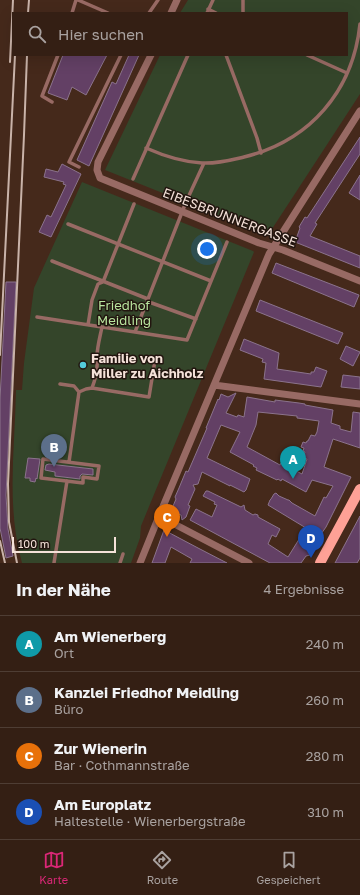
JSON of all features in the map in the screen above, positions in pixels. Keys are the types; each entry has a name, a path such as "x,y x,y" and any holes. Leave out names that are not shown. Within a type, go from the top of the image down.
{"main road":[{"path":"320,563 357,504 360,489"}],"street":[{"path":"171,12 177,0"},
{"name":"EIBESBRUNNERGASSE","path":"150,56 101,155 97,170 99,176 102,179 259,243 283,250 360,281"},
{"path":"140,563 266,259 360,111"},
{"path":"214,385 360,404"},
{"path":"159,516 250,563"}],"lane":[{"path":"72,12 77,0 106,12"},
{"path":"150,12 158,0"},
{"path":"208,11 213,0"},
{"path":"242,0 243,12"},
{"path":"146,148 162,155 184,161 204,163 233,160 261,153 282,144 300,133 315,119 335,95 355,54 360,24"},
{"path":"52,102 42,96 58,56"},
{"path":"79,167 69,162 121,56"},
{"path":"133,179 188,56"},
{"path":"226,56 261,153"},
{"path":"309,56 347,73"},
{"path":"135,332 182,212 204,163"},
{"path":"88,325 92,300 98,284 103,282 134,204"},
{"path":"68,224 211,281"},
{"path":"38,317 187,340 227,242"},
{"path":"52,260 148,299 149,302 196,319"},
{"path":"92,388 96,378 102,327"},
{"path":"79,392 92,388 149,397 155,360"},
{"path":"60,384 74,386 79,392 69,462"},
{"path":"43,459 69,462 99,466 97,479 83,477 83,483 41,478 43,459"},
{"path":"54,563 67,481"},
{"path":"120,563 124,554"}],"green space":[{"path":"188,0 360,0 360,94 268,235 105,170 160,56 348,56 348,12 181,12"},
{"name":"Friedhof Meidling","path":"82,182 254,252 141,526 140,538 131,563 22,563 17,542 13,499 13,455 16,390 22,390 34,288"}],"building":[{"path":"63,56 106,56 86,95 72,87 67,100 48,93"},
{"path":"129,56 139,56 89,166 77,160 112,82 116,84"},
{"path":"360,137 360,154 315,223 317,224 310,236 360,256 360,268 295,242 300,228 299,227 305,217 307,218"},
{"path":"62,164 81,174 51,237 39,232 47,215 51,217 66,185 63,184 64,182 44,177 46,169 58,172"},
{"path":"360,175 360,200 349,193"},
{"path":"276,263 359,295 354,307 272,273"},
{"path":"6,282 16,282 6,495 8,529 13,556 6,558 0,528 0,399"},
{"path":"260,300 343,333 338,344 256,311"},
{"path":"244,339 279,353 277,369 311,374 311,372 314,372 316,367 327,371 321,387 264,379 266,363 262,362 263,359 240,350"},
{"path":"346,346 360,352 353,366 340,359"},
{"path":"343,375 360,377 360,389 341,387"},
{"path":"236,393 226,413 237,417 238,415 244,417 247,397 275,402 275,400 299,403 333,410 331,423 340,426 340,429 351,432 353,412 360,413 360,448 333,439 324,467 351,477 326,527 314,546 312,548 307,548 310,555 306,556 301,563 270,563 190,520 196,509 212,517 217,505 214,504 215,502 203,496 206,491 208,491 241,507 244,505 245,510 253,515 258,515 258,517 280,529 276,537 272,535 268,544 288,557 306,528 268,505 270,500 276,493 315,516 324,497 326,498 333,486 312,480 306,492 282,479 281,481 278,479 277,480 256,470 257,468 253,466 254,465 230,452 240,432 221,425 207,458 250,479 246,490 244,492 202,472 198,484 193,485 195,489 188,505 190,506 186,517 182,520 181,515 171,511 176,499 175,497 186,471 188,472 218,399 219,400 221,394 228,397","holes":["258,412 297,416 297,418 319,421 315,436 311,435 306,443 303,442 301,447 304,448 303,451 305,452 303,458 307,459 302,474 281,463 280,465 247,447 256,425"]},
{"path":"28,458 40,459 37,479 36,478 35,482 30,481 30,478 25,478"},
{"path":"49,464 93,469 93,475 82,474 80,479 55,476 55,472 45,470 46,465"},
{"path":"360,516 360,558 357,563 335,563"},
{"path":"164,530 227,563 190,563 192,559 171,547 165,563 152,563"}],"railway":[{"path":"12,12 13,0"},
{"path":"28,12 29,0"},
{"path":"10,62 12,21"},
{"path":"0,355 15,56"},
{"path":"17,563 9,522 8,484 27,56"},
{"path":"0,541 5,563"}],"place":[{"name":"Familie von Miller zu Aichholz","path":"83,365"},
{"name":"Kanzlei Friedhof Meidling","path":"54,467"},
{"name":"Am Wienerberg","path":"293,479"},
{"name":"Zur Wienerin","path":"167,537"},
{"name":"Am Europlatz","path":"311,558"}]}
